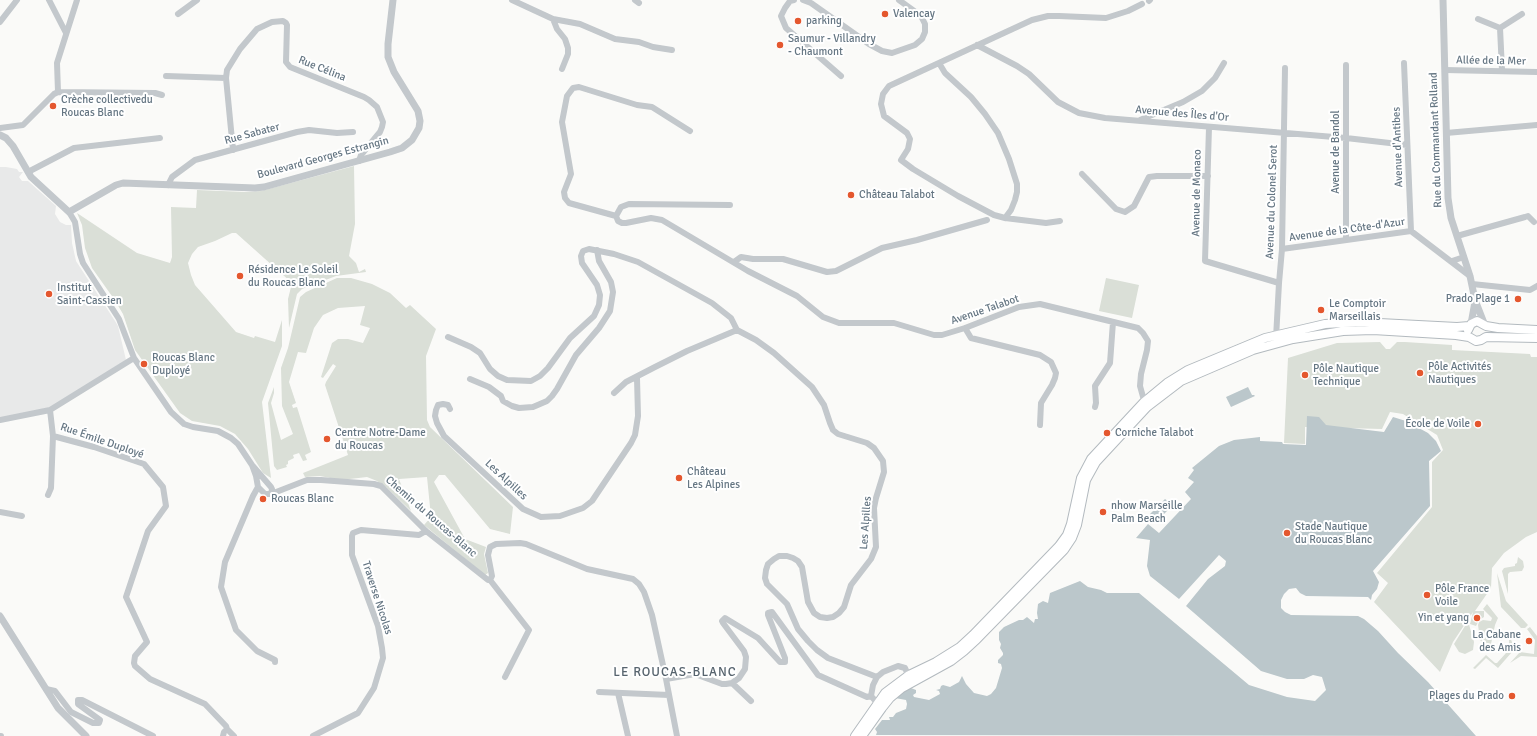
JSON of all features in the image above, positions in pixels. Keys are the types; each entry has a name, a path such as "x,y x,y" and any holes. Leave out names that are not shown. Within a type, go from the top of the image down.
{"main road":[{"path":"855,736 879,706 892,697 911,679 960,647 973,635 1059,546 1067,535 1071,524 1081,478 1086,467 1098,450 1144,402 1167,383 1188,370 1244,346 1276,339 1325,324 1344,322 1457,327 1470,325 1477,321 1485,325 1498,328 1537,330"},
{"path":"1470,325 1468,332 1470,337"},
{"path":"1485,325 1487,331 1486,337"},
{"path":"862,736 885,693 950,661 964,651 977,640 1064,550 1072,538 1077,525 1086,480 1091,470 1103,454 1143,412 1171,388 1191,376 1276,339 1330,333 1360,330 1454,334 1470,337 1479,341 1486,337 1537,338"}],"street":[{"path":"0,22 3,14 17,0"},
{"path":"49,0 66,33"},
{"path":"58,92 57,63 77,0"},
{"path":"178,14 197,0"},
{"name":"Boulevard Georges Estrangin","path":"68,212 116,185 135,184 255,188 264,187 402,148 412,140 419,128 420,121 418,111 394,72 388,57 393,0"},
{"path":"512,0 553,19 580,24 615,39 639,42 653,47 672,50"},
{"path":"794,0 790,1 782,11 782,22 786,28 841,76"},
{"path":"803,0 811,3 869,44 892,53 915,45 922,39 925,32 925,24 921,16 899,0"},
{"name":"Rue du Commandant Rolland","path":"1442,0 1448,198 1451,218 1470,276 1475,300 1485,325"},
{"path":"1060,221 1046,224 994,215 958,196 913,169 901,160 908,149 910,139 906,133 884,116 880,104 883,94 889,86 1032,20 1048,16 1106,18 1128,11 1142,4"},
{"path":"1500,28 1522,14"},
{"path":"553,19 565,38 568,48 568,54 562,69"},
{"path":"1478,19 1500,28"},
{"name":"Rue Célina","path":"226,78 227,70 237,53 257,29 272,22 283,21 286,23 286,62 288,65 294,69 364,96 377,107 382,116 383,122 380,132 361,154 358,161"},
{"path":"1500,28 1502,70"},
{"name":"Avenue des Îles d'Or","path":"976,45 1017,66 1029,74 1058,102 1080,113 1105,118 1346,138 1407,145"},
{"path":"940,62 945,73 971,97 985,114 998,133 1009,159 1017,192 1016,200 1005,218"},
{"path":"1139,120 1183,102 1202,91 1215,78 1224,63"},
{"name":"Avenue d'Antibes","path":"1404,63 1411,231"},
{"name":"Avenue de Bandol","path":"1346,65 1346,240"},
{"name":"Avenue du Colonel Serot","path":"1276,339 1282,249 1285,68"},
{"name":"Allée de la Mer","path":"1445,70 1502,70 1537,72"},
{"path":"166,76 226,78 233,150"},
{"path":"690,131 652,107 637,105 579,87 572,88 568,96 562,122 571,174 564,192 565,198 569,203 616,216 621,207 629,204 730,205"},
{"path":"0,128 23,125 54,94 58,92 155,93 162,95"},
{"path":"1446,131 1469,132 1476,130 1537,125"},
{"name":"Avenue de Monaco","path":"1209,126 1205,261 1279,283"},
{"name":"Rue Sabater","path":"168,185 172,177 191,162 297,132 309,130 336,133 353,132"},
{"path":"0,136 6,138 13,146 28,172 40,186 68,212 75,222 80,254 83,263 119,318 134,358 171,412 180,421 193,427 224,433 238,444 252,465 271,487 272,489 270,494 265,494 258,487 252,465"},
{"path":"28,172 74,148 160,138"},
{"path":"1082,174 1116,209 1125,212 1134,206 1150,177 1208,176"},
{"name":"Avenue Talabot","path":"616,216 618,221 626,224 651,218 662,220 748,271 797,296 823,317 838,323 894,323 934,335 942,335 965,328 1019,307 1040,304 1138,328 1148,341 1140,386 1144,402 1143,412"},
{"path":"1457,236 1528,216 1534,222"},
{"path":"734,262 741,257 753,259 783,259 827,272 836,271 882,248 917,240 987,220"},
{"name":"Avenue de la Côte-d'Azur","path":"1282,249 1411,231 1470,276"},
{"path":"448,336 480,353 490,369 498,376 512,381 531,381 548,368 570,338 594,316 599,305 600,295 597,285 582,262 581,256 583,251 589,249 597,250 599,261 611,282 613,292 610,311 599,328 576,355 552,396 547,401 533,407 519,408 512,406 503,400 502,396 489,387 470,379"},
{"name":"Les Alpilles","path":"597,250 638,262 712,303 731,318 737,330 756,340 774,353 812,387 824,405 833,430 838,434 867,443 874,448 883,460 884,472 874,508 876,547 871,559 851,585 844,607 839,613 834,617 827,618 820,617 814,613 808,602 802,567 798,561 793,558 779,556 774,559 768,564 765,578 767,584 787,604 798,629 817,650 828,658 877,677"},
{"path":"1451,260 1464,257"},
{"path":"748,271 746,264 753,259"},
{"path":"1472,284 1530,290 1537,286"},
{"name":"Rue du Commandant Rolland","path":"1470,325 1475,300"},
{"path":"1095,407 1096,386 1110,363 1113,322"},
{"path":"965,328 971,338 1040,356 1050,362 1056,373 1052,385 1041,403 1040,425"},
{"path":"614,393 626,382 637,378 655,367 687,351 737,330"},
{"name":"Rue Émile Duployé","path":"134,358 50,410 53,436 94,447 144,464 163,487 166,506 148,532 126,597 147,642 135,656 134,663 135,666 150,679 205,704 226,726 227,729"},
{"name":"Les Alpilles","path":"450,409 448,405 443,404 438,405 436,410 435,416 437,423 444,436 523,509 541,517 560,516 583,508 592,500 632,443 638,416 637,378"},
{"path":"0,420 50,410"},
{"path":"48,495 51,488 53,436"},
{"name":"Chemin du Roucas-Blanc","path":"270,494 307,480 374,484 381,486 426,531 486,579 490,580 492,576 488,555 490,547 496,544 520,543 587,570 633,579 639,584 644,592 652,614 666,678"},
{"path":"258,487 225,562 221,586 236,630 257,651 275,660 275,662"},
{"path":"0,512 22,516"},
{"name":"Traverse Nicolas","path":"313,736 358,713 374,688 383,658 378,626 352,555 353,534 361,530 419,535 426,531"},
{"path":"490,580 528,630 506,671 505,677"},
{"path":"677,736 666,678 695,674 722,684 732,683 745,669 746,657 744,651 723,623 723,619 727,618 758,638 780,662 783,663 785,662 785,658 768,615 768,613 772,612 818,675 867,697 871,696"},
{"path":"0,616 2,624 58,708 86,736"},
{"path":"879,706 871,696 873,685 877,677 883,672 898,666 904,667 911,679"},
{"path":"732,683 750,701"},
{"path":"46,689 55,691 69,710 93,723 99,724 100,720 78,704 78,700 82,700 153,736"},
{"path":"599,692 669,695"},
{"path":"618,693 628,736"},
{"path":"223,736 227,729 234,736"}],"shaded area":[{"path":"354,166 355,224 349,256 356,263 359,272 365,269 366,272 336,276 302,289 297,294 289,328 288,299 292,283 236,233 232,233 198,247 192,254 188,263 195,285 236,332 254,338 255,336 275,342 282,320 282,346 262,402 271,478 263,473 248,449 235,434 220,426 192,421 180,413 135,350 123,314 92,268 85,248 82,225 77,213 137,253 170,263 172,257 171,207 196,208 197,190 245,192 261,191"},
{"name":"Institut Saint-Cassien","path":"0,167 17,169 19,172 23,172 19,177 22,181 28,181 56,206 55,214 60,222 66,225 71,225 72,243 76,261 118,326 126,360 52,407 0,418"},
{"path":"337,278 351,278 372,284 390,293 406,308 410,305 436,329 426,356 427,420 430,427 513,507 510,534 490,529 445,475 439,475 434,482 465,539 486,547 484,554 488,573 485,575 424,525 431,517 427,477 399,479 411,511 386,487 367,477 341,480 320,476 305,477 303,473 348,455 325,385 336,366 333,364 323,378 321,377 332,343 338,339 348,339 363,343 370,328 360,325 365,306 338,308 323,315 314,328 306,353 298,352 289,382 296,403 292,405 293,408 297,407 311,452 305,455 307,460 303,461 299,453 293,455 294,458 288,461 288,464 286,465 287,467 277,470 274,466 268,403 274,387 271,403 281,440 293,434 282,406 281,368 288,348 300,297 306,292"},
{"path":"1106,278 1139,285 1132,318 1099,311"},
{"path":"1380,342 1386,349 1390,349 1397,342 1405,342 1452,345 1452,350 1530,354 1531,357 1537,357 1537,532 1526,537 1504,553 1492,568 1491,588 1475,611 1484,611 1484,617 1479,620 1476,626 1470,624 1473,612 1453,642 1440,672 1374,602 1388,583 1377,573 1432,507 1432,462 1443,450 1437,435 1403,414 1390,412 1382,429 1305,427 1305,444 1284,443 1288,358 1337,343"},
{"path":"1248,387 1252,395 1255,396 1231,407 1226,397"},
{"path":"1307,416 1319,417 1326,425 1384,432 1393,417 1406,421 1428,433 1436,441 1441,451 1429,461 1430,506 1373,571 1379,582 1371,600 1368,597 1306,596 1300,593 1296,588 1289,589 1284,594 1281,600 1281,608 1291,615 1358,616 1364,619 1378,631 1428,682 1476,736 876,735 877,732 875,729 882,720 890,720 889,717 893,717 896,713 906,709 906,700 895,698 910,684 911,688 916,690 916,693 913,695 914,697 929,700 940,694 939,691 936,690 940,689 941,686 943,685 950,687 959,682 962,676 966,684 974,693 987,696 991,694 996,688 1002,668 1001,664 998,663 998,660 1003,655 1000,648 1001,644 999,640 999,632 1004,627 1027,617 1034,623 1035,619 1038,619 1038,604 1043,601 1048,603 1050,593 1080,581 1088,587 1107,593 1139,593 1249,685 1287,697 1315,701 1326,690 1322,677 1313,675 1304,679 1287,679 1261,671 1186,606 1208,579 1225,566 1226,561 1219,555 1179,599 1150,576 1147,566 1150,540 1136,538 1148,524 1159,533 1191,499 1185,492 1194,482 1188,478 1194,470 1192,468 1219,446 1234,440 1260,437 1260,441 1306,445"},
{"path":"1165,499 1173,505 1157,521 1150,514"},
{"path":"1518,557 1523,561 1524,567 1522,571 1510,572 1508,574 1508,594 1502,571 1504,568 1515,566"},
{"path":"1497,573 1506,601 1528,625 1525,628 1521,628 1501,607"},
{"path":"1487,604 1498,618 1491,644 1482,644 1478,625 1479,622 1483,620 1491,621 1492,618 1483,609"},
{"path":"1468,621 1474,642 1473,650 1465,654 1459,652 1454,644"},
{"path":"1530,627 1537,636 1537,657 1521,656 1510,663 1520,652 1534,654 1535,640 1527,629"},
{"path":"1509,634 1513,645 1512,652 1498,668 1486,658 1475,669 1473,668 1486,655 1497,663 1509,647"}],"place":[{"name":"Valencay","path":"885,14"},
{"name":"parking","path":"798,21"},
{"name":"Saumur - Villandry - Chaumont","path":"780,45"},
{"name":"Crèche collectivedu Roucas Blanc","path":"53,106"},
{"name":"Château Talabot","path":"851,195"},
{"name":"Résidence Le Soleil du Roucas Blanc","path":"240,276"},
{"name":"Institut Saint-Cassien","path":"49,294"},
{"name":"Prado Plage 1","path":"1518,299"},
{"name":"Le Comptoir Marseillais","path":"1321,310"},
{"name":"Roucas Blanc Duployé","path":"144,364"},
{"name":"Pôle Activités Nautiques","path":"1420,373"},
{"name":"Pôle Nautique Technique","path":"1305,375"},
{"name":"École de Voile","path":"1478,424"},
{"name":"Corniche Talabot","path":"1107,433"},
{"name":"Centre Notre-Dame du Roucas","path":"327,439"},
{"name":"Château Les Alpines","path":"679,478"},
{"name":"Roucas Blanc","path":"263,499"},
{"name":"nhow Marseille Palm Beach","path":"1103,512"},
{"name":"Stade Nautique du Roucas Blanc","path":"1287,533"},
{"name":"Pôle France Voile","path":"1427,595"},
{"name":"Yin et yang","path":"1477,618"},
{"name":"La Cabane des Amis","path":"1529,641"},
{"name":"Plages du Prado","path":"1512,696"}],"district":[{"name":"LE ROUCAS-BLANC","path":"675,673"}]}
